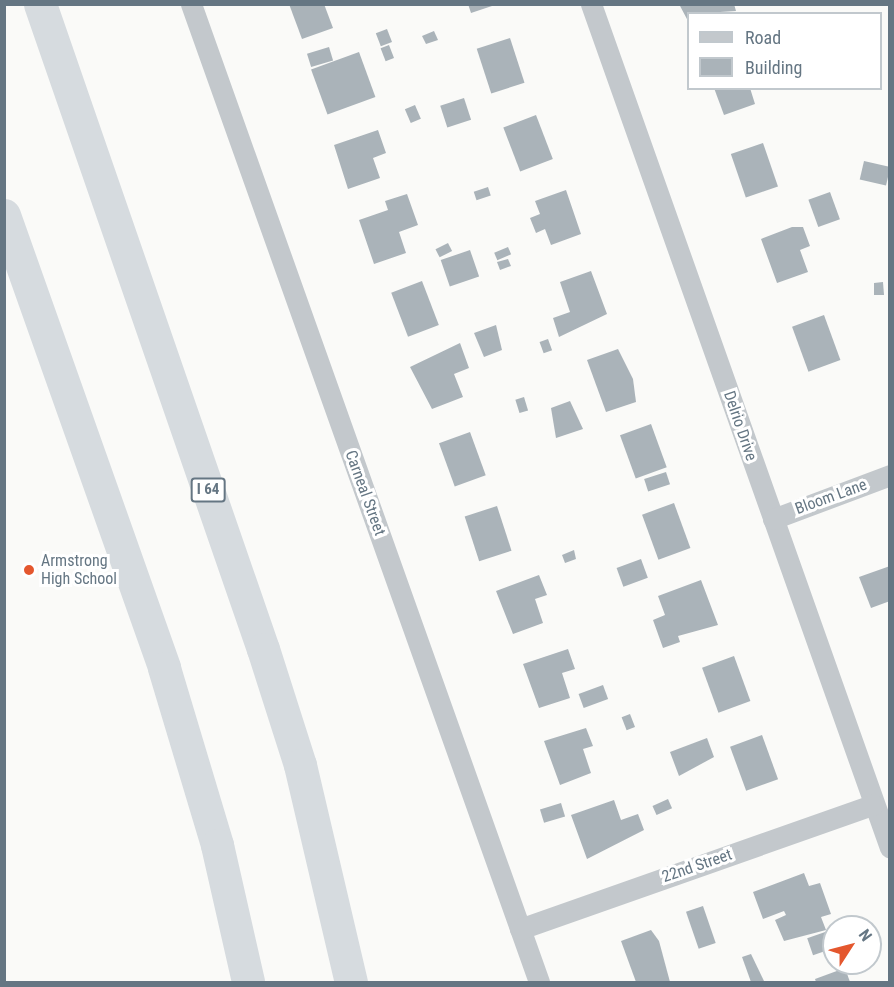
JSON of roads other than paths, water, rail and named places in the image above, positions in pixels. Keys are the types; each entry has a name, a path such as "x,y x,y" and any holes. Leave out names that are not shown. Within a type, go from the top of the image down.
{"highway":[{"name":"I 64","path":"40,4 263,649 303,776 351,982"},
{"path":"4,215 198,776 248,982"},
{"path":"4,241 55,360"}],"street":[{"name":"Carneal Street","path":"191,4 539,982"},
{"name":"Delrio Drive","path":"591,4 890,848"},
{"name":"Bloom Lane","path":"773,519 890,475"},
{"name":"22nd Street","path":"520,928 874,804"}],"place":[{"name":"Armstrong High School","path":"29,570"}]}
